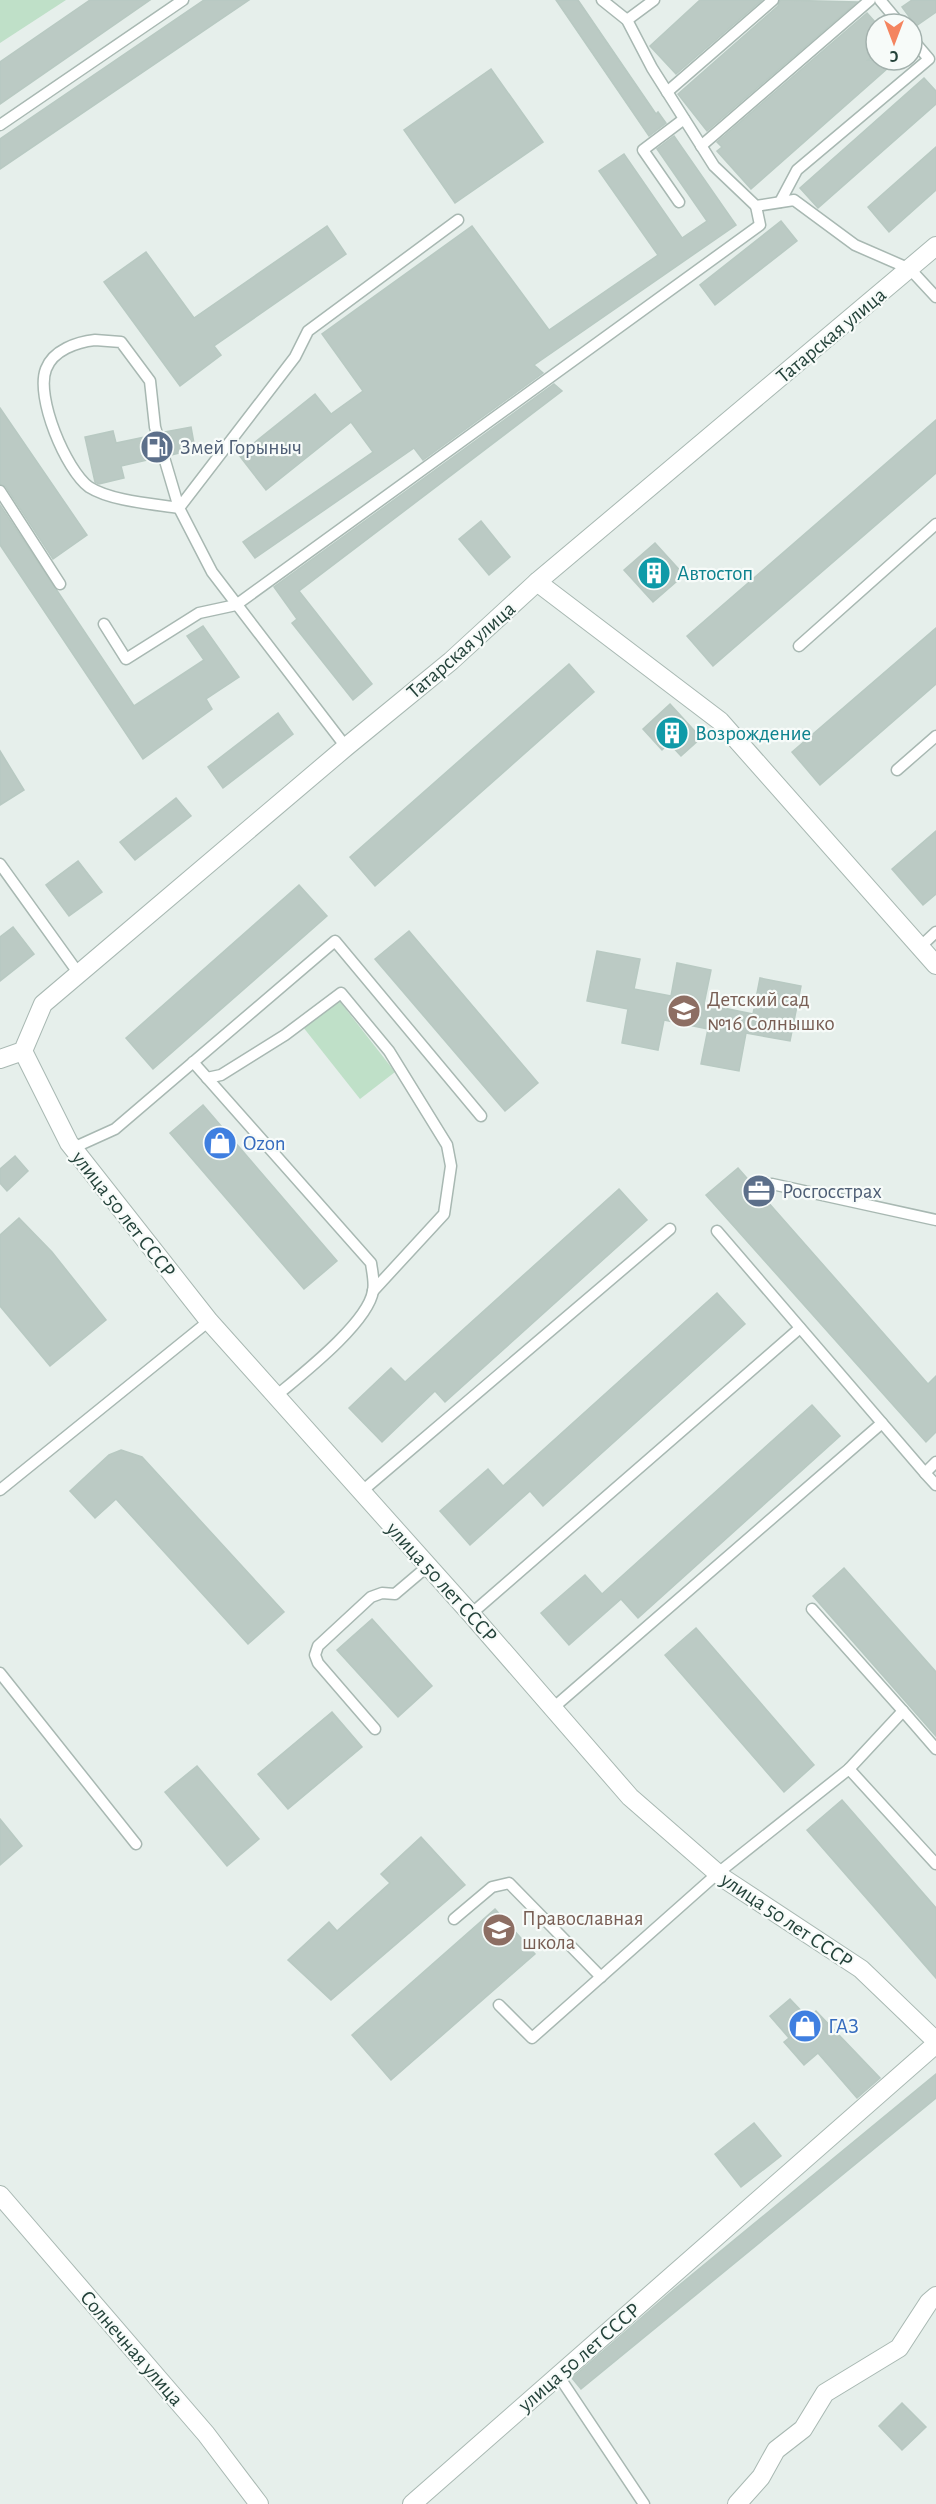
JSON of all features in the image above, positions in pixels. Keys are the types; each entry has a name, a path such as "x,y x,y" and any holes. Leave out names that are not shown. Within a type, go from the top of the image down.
{"street":[{"name":"Татарская улица","path":"23,1051 43,1005 346,747 451,661 537,582 936,246"},
{"path":"537,582 720,721 936,965"},
{"path":"0,1059 23,1051"},
{"name":"улица 50 лет СССР","path":"23,1051 39,1087 72,1148 209,1321 471,1614 630,1797 718,1873 861,1969 936,2042 412,2504"},
{"name":"Солнечная улица","path":"0,2195 206,2434 260,2504"},
{"path":"737,2504 761,2477 776,2450 803,2429 825,2392 899,2348 929,2302 936,2296"}],"lane":[{"path":"0,125 183,0"},
{"path":"104,624 126,659 199,613 236,605 760,225 756,206 714,166 667,92 627,20 602,0"},
{"path":"627,20 654,0"},
{"path":"667,92 773,0"},
{"path":"701,146 870,0"},
{"path":"880,0 890,12"},
{"path":"780,202 797,170 933,62"},
{"path":"679,202 643,150 684,119"},
{"path":"756,206 794,200 855,245 910,269 936,297"},
{"path":"179,508 295,357 308,331 458,220"},
{"path":"179,508 105,495 88,486 63,452 49,419 44,390 46,369 59,354 74,343 95,340 120,342 150,381 155,427 179,508 212,572 346,747"},
{"path":"0,490 60,584"},
{"path":"799,645 936,524"},
{"path":"897,770 936,736"},
{"path":"0,864 79,974"},
{"path":"920,947 936,932"},
{"path":"72,1148 115,1129 335,941 481,1116"},
{"path":"207,1078 221,1075 285,1035 341,993 389,1051 447,1145 452,1166 444,1214 374,1291 363,1312 336,1346 276,1396"},
{"path":"193,1062 371,1263 374,1291"},
{"path":"772,1184 936,1220"},
{"path":"362,1492 670,1229"},
{"path":"717,1231 936,1485"},
{"path":"0,1490 209,1321"},
{"path":"471,1614 800,1328"},
{"path":"553,1708 882,1423"},
{"path":"925,1473 936,1462"},
{"path":"375,1729 318,1663 315,1655 318,1646 371,1598 382,1593 394,1594 428,1566"},
{"path":"812,1609 936,1749"},
{"path":"0,1673 136,1844"},
{"path":"500,2005 532,2038 718,1873 849,1768 903,1711"},
{"path":"849,1768 936,1864"},
{"path":"454,1919 492,1887 510,1883 601,1977"},
{"path":"558,2375 644,2504"}],"green space":[{"path":"0,0 66,0 0,43"},
{"path":"338,999 395,1072 360,1099 303,1027"}],"building":[{"path":"90,0 150,0 0,104 0,62"},
{"path":"204,0 249,0 0,169 0,139"},
{"path":"556,0 578,0 656,114 658,112 666,123 649,136"},
{"path":"700,0 762,0 676,74 650,46"},
{"path":"780,0 857,2 707,131 678,94 778,6"},
{"path":"912,0 936,0 936,12 924,20 924,12 906,12 902,7"},
{"path":"864,16 864,72 883,72 751,189 717,151 722,147 717,142"},
{"path":"491,69 543,142 455,203 404,130"},
{"path":"924,78 936,91 936,104 818,208 800,188"},
{"path":"674,136 736,225 534,365 543,373 423,460 414,448 255,558 243,542 373,452 351,422 266,490 239,455 315,394 331,414 363,391 322,334 472,226 549,330 658,255 599,171 624,154 682,238 707,221 657,149"},
{"path":"936,147 936,190 889,232 868,207"},
{"path":"781,221 797,241 715,305 700,285"},
{"path":"327,226 346,254 214,346 221,355 180,386 104,282 146,252 194,318"},
{"path":"554,384 562,391 299,591 372,684 353,700 292,623 297,619 274,587"},
{"path":"0,408 87,535 53,559 6,487 0,484"},
{"path":"936,420 936,473 713,666 687,636"},
{"path":"191,427 195,449 171,455 164,432"},
{"path":"113,431 116,443 150,436 156,458 121,466 124,478 99,484 95,482 85,437"},
{"path":"0,505 134,706 204,660 187,636 203,626 239,677 206,699 212,709 143,759 0,545"},
{"path":"481,521 510,557 489,575 459,539"},
{"name":"Автостоп","path":"655,543 684,575 653,602 624,570"},
{"path":"936,628 936,684 820,785 792,752"},
{"path":"569,664 594,692 375,886 350,857"},
{"name":"Возрождение","path":"670,704 701,738 681,756 669,743 662,750 643,729"},
{"path":"278,713 293,734 223,788 208,767"},
{"path":"0,751 24,790 0,805"},
{"path":"176,798 191,816 135,860 120,842"},
{"path":"936,831 936,894 923,905 892,869"},
{"path":"78,861 102,892 69,916 46,885"},
{"path":"299,885 327,916 153,1069 126,1038"},
{"path":"13,927 34,954 0,981 0,937"},
{"path":"409,931 538,1083 505,1111 375,959"},
{"name":"Детский сад №16 Солнышко","path":"597,951 640,959 634,989 671,996 677,963 711,970 704,1004 753,1014 760,978 801,986 790,1041 746,1033 739,1071 701,1064 708,1029 664,1020 658,1050 622,1043 628,1009 587,1001"},
{"path":"203,1105 337,1261 304,1289 170,1133"},
{"path":"15,1156 28,1171 7,1191 0,1183 0,1169"},
{"path":"738,1168 928,1384 936,1376 936,1432 926,1442 706,1195"},
{"path":"619,1189 647,1220 445,1402 435,1391 382,1442 349,1408 391,1368 405,1382"},
{"path":"19,1218 52,1252 106,1320 50,1366 0,1306 0,1235"},
{"path":"717,1293 745,1324 543,1506 530,1491 470,1545 440,1511 488,1469 503,1486"},
{"path":"812,1405 840,1436 638,1618 621,1599 569,1645 541,1613 585,1575 602,1594"},
{"path":"121,1450 142,1457 284,1612 248,1644 116,1499 95,1518 70,1491 109,1455"},
{"path":"844,1568 936,1672 936,1736 813,1596"},
{"path":"372,1619 432,1686 398,1717 337,1650"},
{"path":"696,1628 814,1765 784,1792 665,1655"},
{"path":"332,1712 362,1747 288,1809 258,1774"},
{"path":"197,1766 259,1839 227,1866 165,1792"},
{"path":"842,1800 936,1908 936,1978 807,1830"},
{"path":"0,1819 22,1846 0,1865"},
{"path":"421,1837 465,1885 331,2000 288,1960 329,1922 337,1931 390,1883 381,1874"},
{"path":"495,1909 535,1954 391,2080 352,2035"},
{"path":"790,1999 808,2018 816,2011 880,2078 857,2098 818,2053 804,2065 784,2042 789,2038 770,2016"},
{"path":"936,2074 936,2098 581,2389 572,2378 671,2292"},
{"path":"754,2123 781,2156 741,2187 715,2154"},
{"path":"902,2403 926,2427 902,2450 879,2426"}],"place":[{"name":"Змей Горыныч","path":"157,447"},
{"name":"Автостоп","path":"654,573"},
{"name":"Возрождение","path":"672,733"},
{"name":"Детский сад №16 Солнышко","path":"684,1011"},
{"name":"Ozon","path":"220,1143"},
{"name":"Росгосстрах","path":"759,1191"},
{"name":"Православная школа","path":"499,1930"},
{"name":"ГАЗ","path":"805,2026"}]}
